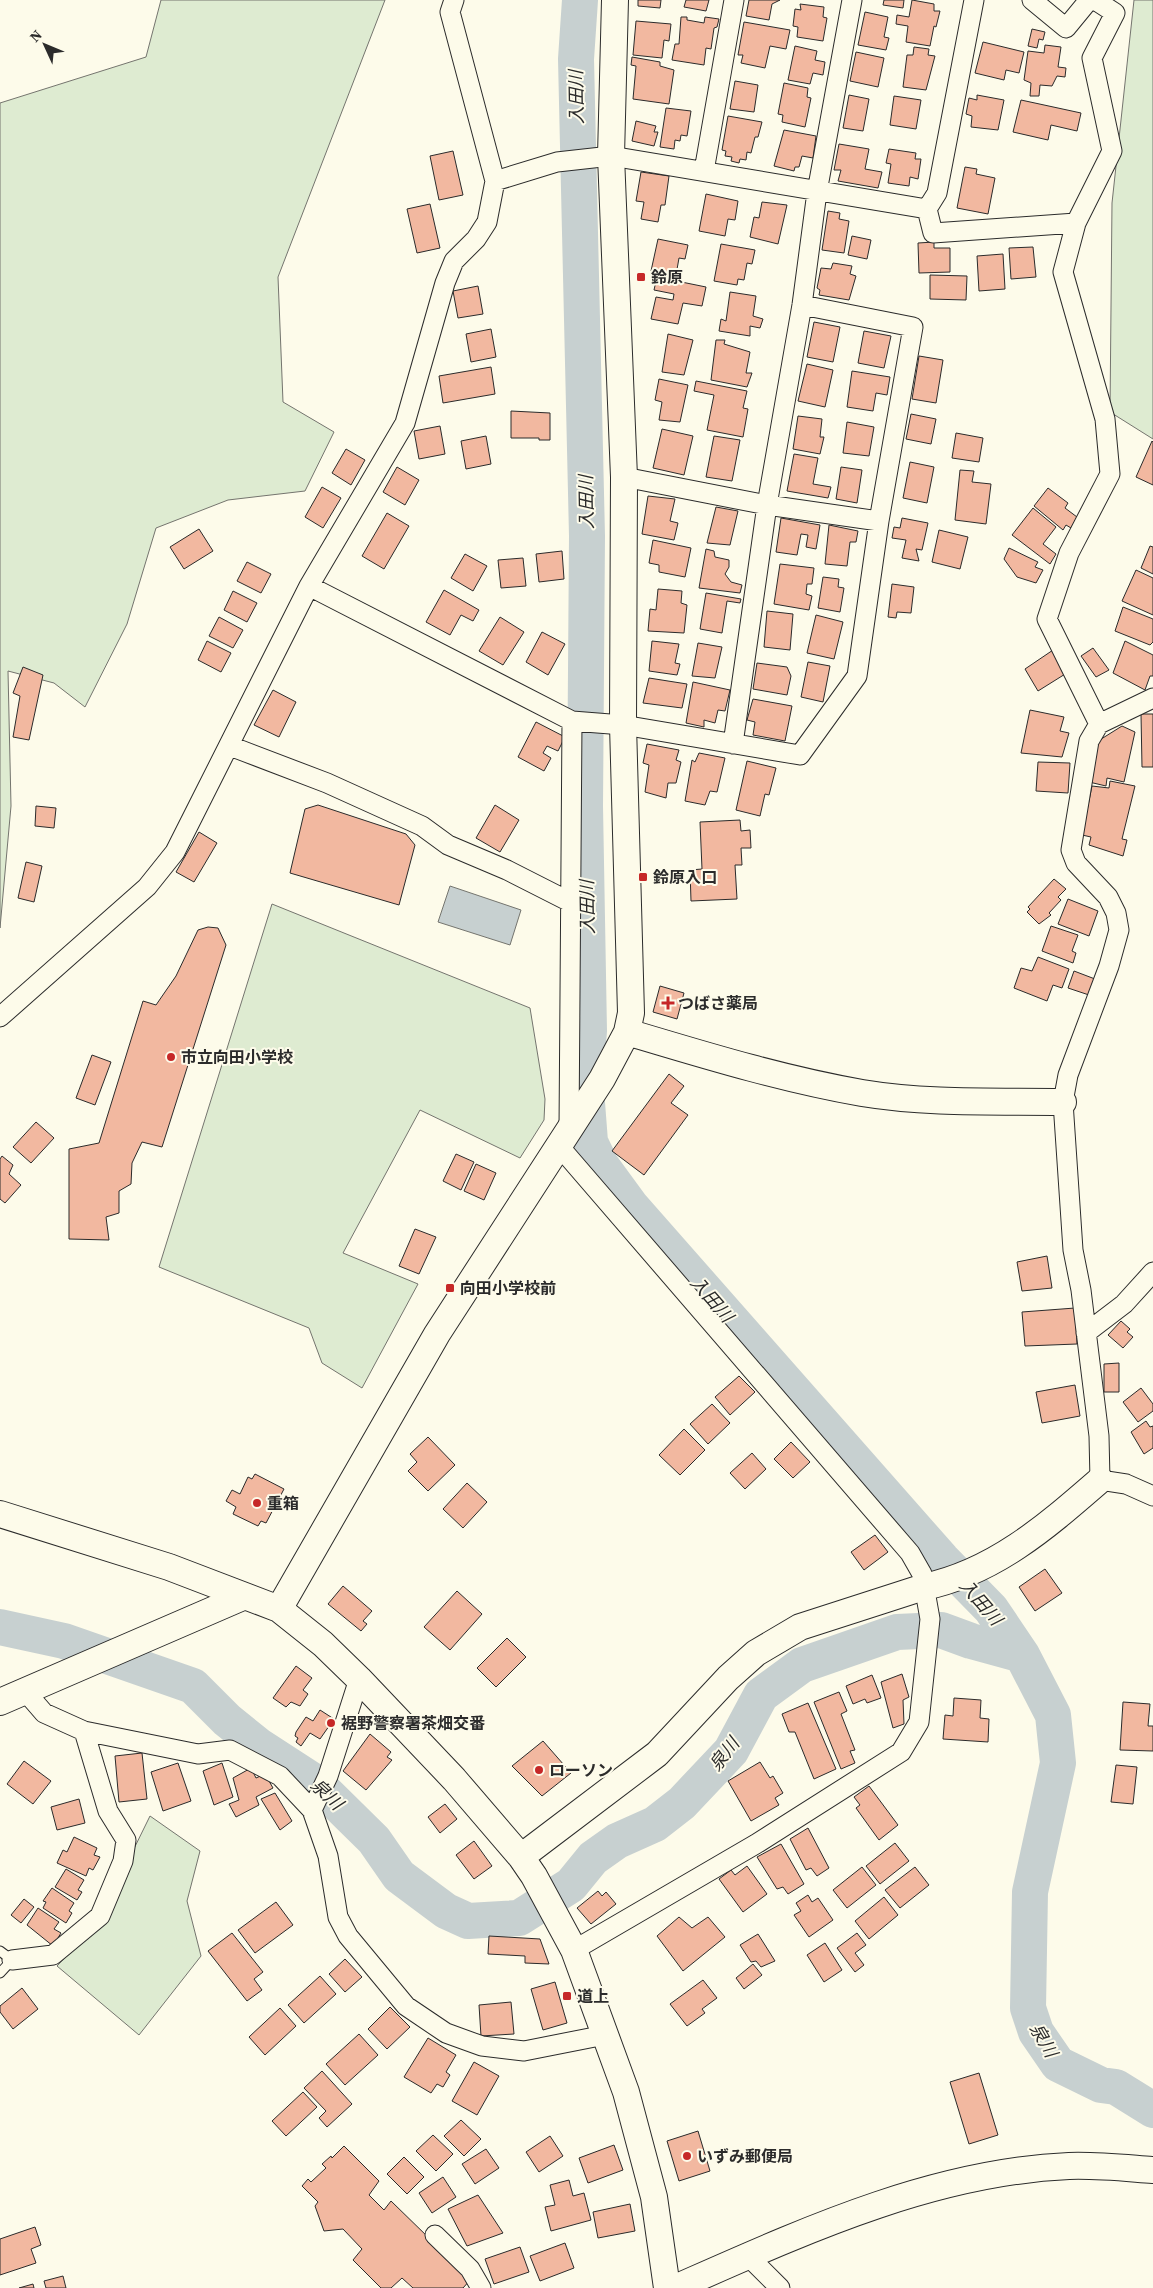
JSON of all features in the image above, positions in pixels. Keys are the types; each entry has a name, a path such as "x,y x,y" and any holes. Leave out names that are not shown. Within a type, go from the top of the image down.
{"street":[{"path":"0,1017 147,887 175,852 309,586 405,423 454,261 476,239 486,222 495,181 450,12 454,0"},
{"path":"279,1609 437,1334 602,1079 627,1032 631,1013 632,991 614,724 624,477 599,157 615,0"},
{"path":"704,172 734,0"},
{"path":"734,744 767,505 802,305 817,192 852,0"},
{"path":"974,0 937,193 927,209 934,233 1076,224"},
{"path":"1032,0 1066,28 1089,0"},
{"path":"1095,0 1116,13 1092,58 1112,151 1076,224 1063,272 1105,419 1110,474 1069,553 1047,619 1099,724"},
{"path":"495,181 557,162 599,157 704,172 927,209"},
{"path":"309,586 576,721 614,724 800,755 857,676 880,521 914,327 802,305"},
{"path":"624,477 767,505 880,521"},
{"path":"528,1867 657,1754 728,1678 756,1653 800,1627 980,1569 1044,1530 1100,1480 1099,1436 1073,1250 1063,1102 1068,1075 1109,966 1119,930 1116,913 1108,896 1076,863 1071,850 1089,741 1099,724 1153,698"},
{"path":"576,721 564,1138 910,1553 922,1574 934,1585"},
{"path":"230,746 327,783 413,822 448,845 507,870 570,902"},
{"path":"627,1032 762,1072 863,1093 942,1101 1063,1102"},
{"path":"1086,1333 1124,1304 1153,1272"},
{"path":"1100,1480 1126,1484 1153,1496"},
{"path":"0,1514 169,1567 279,1609 323,1644 360,1679 454,1779 528,1867 569,1940 626,2092 654,2197 667,2288"},
{"path":"569,1940 756,1844 901,1752 919,1722 934,1585"},
{"path":"0,1702 245,1596"},
{"path":"315,1805 328,1776 360,1679"},
{"path":"25,1691 44,1714 84,1732 198,1754 230,1750 280,1776 315,1805 328,1856 338,1918 348,1936 406,2006 446,2033 482,2046 524,2051 604,2035"},
{"path":"4,1962 53,1955 100,1916 123,1861 126,1840 108,1812 84,1732"},
{"path":"675,2288 852,2214 945,2185 997,2175 1069,2166 1153,2170"},
{"path":"435,2235 470,2269 481,2288"},
{"path":"748,2256 780,2288"}],"green space":[{"path":"161,0 385,0 278,277 283,402 334,432 305,491 228,500 156,528 127,624 85,707 54,683 8,671 11,806 0,928 0,103 146,57"},
{"path":"1134,0 1153,0 1153,439 1110,412 1112,203"},
{"path":"272,904 530,1008 545,1099 544,1120 520,1158 420,1110 343,1253 418,1284 362,1388 322,1363 309,1328 159,1267"},
{"path":"150,1816 200,1851 187,1901 201,1956 139,2035 57,1966 97,1924"}],"shaded area":[{"path":"450,886 521,910 510,945 438,922"}],"building":[{"path":"638,0 661,0 660,8 638,6"},
{"path":"686,0 709,0 706,11 684,7"},
{"path":"749,0 780,0 772,4 769,20 746,16"},
{"path":"884,0 904,0 903,8 883,5"},
{"path":"912,0 934,4 934,11 940,11 936,27 934,26 930,46 906,42 908,26 896,24 897,15 909,17"},
{"path":"800,4 824,7 823,17 827,18 823,41 797,37 798,27 793,26 795,9 801,10"},
{"path":"865,12 888,17 884,37 889,38 886,50 858,45"},
{"path":"681,17 687,17 687,20 704,23 705,17 719,19 717,27 714,28 711,49 706,48 704,65 672,60 675,44 679,44"},
{"path":"636,21 671,24 669,41 664,40 662,58 633,55"},
{"path":"744,22 790,30 786,49 770,46 765,68 741,63 743,55 738,55"},
{"path":"1032,29 1045,32 1043,40 1039,39 1037,48 1028,46"},
{"path":"983,42 1024,52 1019,73 1006,70 1004,80 975,73"},
{"path":"1045,45 1061,47 1058,67 1066,68 1065,77 1057,76 1052,86 1040,85 1039,96 1030,96 1031,83 1024,80 1028,51 1044,53"},
{"path":"795,46 817,51 815,60 825,62 823,75 813,73 810,84 788,80"},
{"path":"914,47 929,49 928,55 935,56 926,90 903,87 907,55 913,55"},
{"path":"856,52 884,58 878,87 850,81"},
{"path":"632,57 660,62 660,66 674,70 669,104 633,99 636,66 631,65"},
{"path":"735,81 758,85 754,112 730,109"},
{"path":"784,83 808,88 807,97 811,98 805,127 782,122 783,115 778,114"},
{"path":"849,95 869,99 863,131 843,128"},
{"path":"977,95 1004,100 998,130 971,127 972,116 966,114 969,98 977,100"},
{"path":"894,96 921,100 916,129 890,125"},
{"path":"1021,100 1081,113 1077,131 1051,125 1048,140 1013,132"},
{"path":"666,108 691,111 687,136 681,135 680,141 675,140 674,149 660,147"},
{"path":"728,116 762,122 758,137 755,137 751,153 747,152 746,160 740,159 739,163 731,161 732,157 725,156 726,151 722,150"},
{"path":"636,121 656,126 654,132 658,132 654,146 632,141"},
{"path":"784,130 816,136 813,158 802,156 799,167 795,167 794,171 774,166"},
{"path":"839,144 869,149 865,169 882,172 878,188 838,181 841,170 834,170"},
{"path":"889,149 916,153 915,159 921,159 918,179 910,177 909,186 888,183 891,164 886,163"},
{"path":"453,151 463,195 439,200 430,156"},
{"path":"965,167 977,169 976,174 995,178 988,214 957,208"},
{"path":"641,172 669,176 665,205 661,205 658,222 641,219 644,202 636,201"},
{"path":"706,194 738,201 735,220 728,219 725,236 699,231"},
{"path":"762,202 787,205 778,244 750,237 754,217 759,218"},
{"path":"430,204 440,248 417,253 407,209"},
{"path":"828,211 840,213 839,219 849,221 844,253 822,250"},
{"path":"852,236 871,240 867,259 848,255"},
{"path":"658,239 688,245 685,259 679,258 676,275 651,271"},
{"path":"934,242 934,248 950,248 950,272 919,273 918,243"},
{"path":"721,244 755,250 752,264 747,263 744,280 738,279 737,285 714,281"},
{"path":"1033,247 1036,277 1011,279 1009,248"},
{"path":"1003,254 1005,289 979,291 977,256"},
{"path":"833,263 852,266 850,274 856,276 849,300 819,295 820,290 817,288 821,268 831,269"},
{"path":"930,275 967,276 966,300 930,299"},
{"path":"657,277 706,287 702,306 683,303 678,324 651,319 656,297 673,300 674,294 654,290"},
{"path":"478,286 483,314 458,318 453,291"},
{"path":"730,292 756,296 753,316 763,319 760,328 750,326 750,336 719,331 721,319 726,321"},
{"path":"814,322 840,327 833,362 807,357"},
{"path":"491,329 496,357 471,362 466,334"},
{"path":"864,331 891,336 884,368 858,363"},
{"path":"668,334 693,340 684,375 662,372"},
{"path":"716,340 725,340 724,344 750,352 746,373 752,373 747,387 711,380"},
{"path":"919,356 943,360 936,403 912,399"},
{"path":"807,364 833,370 825,407 798,401"},
{"path":"491,367 495,394 443,403 439,376"},
{"path":"852,371 890,377 887,395 876,393 873,411 847,407"},
{"path":"659,379 688,385 680,422 659,420 662,402 655,400"},
{"path":"696,381 747,391 743,408 748,409 743,437 707,430 714,395 694,391"},
{"path":"511,411 550,413 550,440 511,438"},
{"path":"911,414 936,419 931,444 906,439"},
{"path":"798,416 822,419 820,437 824,437 820,454 793,449"},
{"path":"847,422 874,427 869,456 843,453"},
{"path":"440,426 445,454 419,459 414,431"},
{"path":"662,429 693,436 684,475 653,468"},
{"path":"956,433 983,438 979,462 952,458"},
{"path":"486,436 491,464 466,469 461,441"},
{"path":"714,436 740,440 732,481 706,477"},
{"path":"1153,442 1153,485 1136,477"},
{"path":"346,449 365,460 351,485 332,473"},
{"path":"794,454 818,458 813,484 831,487 828,498 787,491"},
{"path":"910,462 934,467 927,503 903,498"},
{"path":"397,467 419,480 405,505 383,492"},
{"path":"841,467 862,470 857,503 836,499"},
{"path":"960,470 974,471 972,482 991,484 986,524 955,520"},
{"path":"322,487 341,498 323,528 305,517"},
{"path":"1048,488 1068,503 1065,508 1077,517 1071,528 1066,525 1063,530 1034,506"},
{"path":"648,496 675,499 670,521 678,523 674,540 642,534"},
{"path":"716,507 738,511 730,545 707,543"},
{"path":"1033,508 1056,527 1043,544 1056,554 1050,564 1012,535"},
{"path":"387,513 409,526 384,569 362,556"},
{"path":"781,518 820,525 816,549 806,547 808,535 801,534 797,555 776,552"},
{"path":"902,518 928,523 922,550 916,549 919,561 902,558 906,540 892,538 894,527 900,528"},
{"path":"829,525 858,531 856,542 850,542 847,566 825,564"},
{"path":"199,529 213,551 184,569 170,547"},
{"path":"939,530 968,537 960,569 932,562"},
{"path":"653,540 691,548 685,577 659,572 659,565 649,563"},
{"path":"1150,546 1153,547 1153,574 1141,568"},
{"path":"1009,548 1038,562 1035,567 1043,570 1036,583 1017,577 1004,559"},
{"path":"706,549 714,551 715,557 729,560 729,567 725,574 731,582 742,585 740,593 699,588"},
{"path":"562,551 564,579 539,582 536,554"},
{"path":"465,554 487,566 473,591 451,578"},
{"path":"523,558 526,586 501,588 498,560"},
{"path":"247,562 271,574 261,593 237,581"},
{"path":"780,564 814,568 812,584 807,584 806,594 812,596 809,610 774,604"},
{"path":"1136,570 1153,578 1153,615 1122,601"},
{"path":"823,577 839,579 838,587 844,588 840,612 818,608"},
{"path":"892,584 914,587 911,613 897,612 896,618 888,617"},
{"path":"658,589 682,591 681,603 687,605 684,633 648,631 650,609 656,610"},
{"path":"444,590 479,610 473,621 461,615 450,635 426,622"},
{"path":"233,591 257,603 247,622 224,610"},
{"path":"706,593 741,599 740,603 727,601 722,633 700,629"},
{"path":"1123,607 1153,619 1153,642 1150,645 1115,631"},
{"path":"767,611 793,614 790,650 764,647"},
{"path":"816,615 843,622 834,659 807,653"},
{"path":"219,617 243,630 233,648 209,636"},
{"path":"500,617 524,632 503,665 479,651"},
{"path":"542,632 565,644 548,675 526,662"},
{"path":"207,641 231,653 221,672 198,660"},
{"path":"652,641 679,644 675,663 680,664 677,675 649,671"},
{"path":"1125,641 1153,655 1153,676 1150,676 1145,690 1113,673"},
{"path":"698,643 722,647 715,678 692,676"},
{"path":"1056,648 1070,671 1038,691 1025,669"},
{"path":"1093,648 1109,670 1096,677 1081,656"},
{"path":"808,662 830,666 823,702 801,697"},
{"path":"757,663 787,667 791,676 787,695 753,689"},
{"path":"23,667 43,675 29,740 13,737 20,696 13,693"},
{"path":"649,678 687,684 682,708 643,703"},
{"path":"693,682 730,690 725,711 718,710 715,723 704,720 704,727 686,723"},
{"path":"273,690 296,702 279,737 254,725"},
{"path":"753,699 792,706 785,741 753,735 755,722 747,720"},
{"path":"1030,710 1064,717 1060,731 1069,733 1062,757 1021,753"},
{"path":"1141,714 1153,714 1153,767 1142,767"},
{"path":"536,722 565,737 558,751 547,746 543,753 551,758 544,771 518,757"},
{"path":"1122,726 1135,732 1124,782 1107,778 1106,786 1089,782 1098,741"},
{"path":"647,744 679,750 676,760 681,762 676,783 668,783 666,798 645,792 649,765 643,763"},
{"path":"699,753 725,758 717,792 710,791 705,805 685,801 692,760 695,762"},
{"path":"747,761 776,768 769,795 765,794 760,816 736,810"},
{"path":"1038,762 1070,763 1068,793 1036,791"},
{"path":"1110,781 1135,786 1122,839 1127,840 1123,856 1089,845 1091,837 1082,835 1092,786 1109,788"},
{"path":"318,805 406,834 415,845 399,905 290,873 305,809"},
{"path":"495,805 519,820 500,852 476,838"},
{"path":"36,806 56,808 54,828 35,826"},
{"path":"740,820 741,831 750,830 751,848 741,848 742,865 735,865 737,899 691,901 690,870 702,869 700,822"},
{"path":"199,832 217,843 194,882 176,872"},
{"path":"26,862 42,866 34,902 18,898"},
{"path":"1054,879 1066,889 1058,897 1061,900 1049,913 1051,915 1039,924 1027,912 1030,909 1028,907"},
{"path":"1068,899 1098,911 1089,936 1058,924"},
{"path":"1051,926 1078,935 1072,951 1076,953 1073,963 1042,951"},
{"path":"208,927 218,928 226,945 162,1147 142,1142 132,1163 131,1184 119,1191 119,1213 106,1217 109,1240 69,1239 69,1149 99,1143 143,1001 156,1005 176,976 198,930"},
{"path":"1038,957 1069,969 1062,988 1053,985 1047,1001 1014,988 1021,968 1032,971"},
{"path":"1074,971 1095,979 1089,995 1068,988"},
{"path":"660,986 684,993 677,1019 653,1012"},
{"path":"92,1055 111,1062 95,1105 76,1098"},
{"path":"669,1074 684,1086 671,1103 688,1115 644,1175 612,1151"},
{"path":"36,1122 54,1138 31,1163 13,1147"},
{"path":"456,1154 474,1162 461,1190 443,1181"},
{"path":"2,1156 13,1165 9,1174 21,1185 5,1203 0,1199 0,1159"},
{"path":"476,1164 496,1173 484,1200 464,1191"},
{"path":"415,1229 436,1237 419,1274 399,1266"},
{"path":"1047,1256 1052,1288 1022,1291 1017,1262"},
{"path":"1075,1308 1077,1344 1025,1346 1022,1312"},
{"path":"1121,1321 1130,1329 1127,1332 1133,1337 1123,1348 1108,1335"},
{"path":"1119,1363 1119,1392 1104,1392 1104,1364"},
{"path":"739,1376 755,1392 730,1415 715,1397"},
{"path":"1075,1385 1080,1416 1042,1423 1036,1392"},
{"path":"1141,1388 1153,1404 1153,1411 1138,1422 1123,1402"},
{"path":"712,1404 730,1423 708,1444 690,1424"},
{"path":"1146,1421 1150,1427 1153,1426 1153,1448 1144,1454 1131,1432"},
{"path":"684,1429 705,1450 680,1475 659,1455"},
{"path":"428,1437 455,1465 428,1491 408,1471 417,1462 410,1454"},
{"path":"791,1442 810,1462 793,1478 774,1459"},
{"path":"752,1453 766,1469 745,1489 730,1473"},
{"path":"255,1474 284,1489 266,1523 261,1521 258,1526 233,1514 236,1507 226,1501 232,1490 240,1494 248,1477 252,1479"},
{"path":"467,1483 487,1502 463,1528 443,1509"},
{"path":"875,1535 888,1552 864,1570 851,1552"},
{"path":"1045,1569 1062,1593 1035,1611 1019,1587"},
{"path":"343,1586 372,1611 363,1621 367,1624 361,1631 328,1604"},
{"path":"457,1591 482,1614 450,1650 424,1627"},
{"path":"507,1638 526,1657 496,1687 477,1668"},
{"path":"296,1666 312,1678 303,1690 308,1694 300,1706 291,1702 286,1707 273,1698"},
{"path":"902,1674 909,1697 903,1700 904,1724 893,1728 881,1682"},
{"path":"872,1675 881,1698 867,1703 865,1699 853,1704 846,1686"},
{"path":"839,1692 847,1711 841,1714 855,1750 850,1751 855,1763 841,1769 814,1702"},
{"path":"954,1698 981,1700 980,1718 989,1719 988,1742 943,1739 945,1715 953,1716"},
{"path":"1123,1702 1150,1704 1148,1726 1153,1726 1153,1751 1120,1750"},
{"path":"808,1703 836,1769 814,1779 795,1732 789,1732 782,1714"},
{"path":"320,1710 334,1719 320,1739 310,1733 301,1746 296,1742 298,1738 295,1736 296,1732 306,1717 313,1721"},
{"path":"370,1734 391,1752 387,1757 392,1760 366,1790 343,1771"},
{"path":"543,1741 571,1773 542,1796 512,1766"},
{"path":"142,1753 147,1799 119,1802 115,1756"},
{"path":"24,1761 51,1781 33,1804 7,1784"},
{"path":"760,1762 770,1778 773,1776 783,1793 775,1798 779,1805 751,1821 728,1781"},
{"path":"178,1763 191,1801 163,1811 151,1772"},
{"path":"222,1763 233,1797 214,1805 203,1771"},
{"path":"1116,1765 1137,1767 1133,1804 1111,1802"},
{"path":"251,1768 256,1778 265,1774 273,1788 256,1797 259,1805 236,1817 229,1804 239,1800 233,1778"},
{"path":"869,1786 898,1825 879,1840 856,1808 860,1805 854,1797"},
{"path":"275,1793 292,1821 280,1830 261,1799"},
{"path":"79,1799 85,1823 57,1830 51,1807"},
{"path":"445,1804 457,1819 440,1833 428,1817"},
{"path":"808,1828 829,1868 817,1876 811,1868 806,1870 790,1839"},
{"path":"74,1837 97,1848 94,1855 100,1857 93,1870 89,1868 86,1876 57,1863 63,1850 67,1852"},
{"path":"474,1841 492,1866 474,1879 456,1855"},
{"path":"895,1843 909,1861 880,1884 866,1866"},
{"path":"781,1844 804,1884 788,1894 783,1887 777,1889 757,1857"},
{"path":"747,1866 767,1894 743,1912 719,1879 731,1870 735,1875"},
{"path":"862,1867 876,1885 847,1908 833,1890"},
{"path":"915,1867 929,1885 900,1908 885,1890"},
{"path":"66,1869 84,1880 78,1890 82,1892 77,1900 55,1887"},
{"path":"52,1888 74,1903 69,1911 72,1913 66,1923 43,1908 46,1902 43,1901"},
{"path":"598,1891 602,1896 606,1892 616,1904 591,1924 577,1908"},
{"path":"808,1895 812,1902 818,1898 833,1920 809,1937 794,1915 801,1911 796,1903"},
{"path":"884,1897 898,1915 869,1939 855,1921"},
{"path":"24,1899 34,1907 21,1923 11,1915"},
{"path":"276,1902 293,1925 255,1953 238,1930"},
{"path":"38,1908 59,1922 54,1929 61,1933 53,1946 27,1925"},
{"path":"679,1917 692,1928 708,1917 725,1937 683,1971 657,1936"},
{"path":"232,1933 263,1972 254,1979 262,1990 247,2001 208,1951"},
{"path":"857,1933 866,1945 855,1953 864,1965 855,1972 837,1948"},
{"path":"758,1934 775,1961 761,1967 756,1961 751,1962 740,1945"},
{"path":"489,1936 540,1939 549,1964 525,1963 525,1956 488,1954"},
{"path":"825,1943 842,1970 824,1982 807,1955"},
{"path":"345,1959 362,1977 345,1992 329,1974"},
{"path":"753,1964 762,1975 744,1989 736,1978"},
{"path":"320,1976 336,1994 304,2023 288,2005"},
{"path":"703,1980 717,1998 702,2009 705,2013 687,2026 670,2004"},
{"path":"555,1982 567,2023 543,2030 531,1989"},
{"path":"22,1988 38,2009 13,2029 0,2012 0,2006"},
{"path":"511,2002 514,2034 481,2036 479,2005"},
{"path":"390,2007 410,2027 387,2049 368,2029"},
{"path":"280,2008 296,2026 265,2055 249,2037"},
{"path":"359,2034 378,2055 345,2085 326,2064"},
{"path":"428,2038 456,2055 446,2072 450,2075 443,2087 437,2084 431,2093 404,2077"},
{"path":"474,2062 499,2076 477,2115 452,2101"},
{"path":"322,2071 352,2104 327,2127 319,2118 326,2111 304,2088"},
{"path":"979,2073 998,2135 969,2144 950,2082"},
{"path":"303,2092 317,2107 286,2136 272,2121"},
{"path":"461,2120 481,2139 464,2156 444,2136"},
{"path":"698,2131 710,2171 679,2181 667,2141"},
{"path":"433,2135 453,2154 436,2171 416,2151"},
{"path":"550,2136 563,2156 539,2172 526,2152"},
{"path":"614,2145 623,2170 588,2183 579,2158"},
{"path":"344,2146 379,2181 369,2195 384,2210 391,2201 471,2279 463,2288 413,2288 402,2278 391,2288 381,2288 353,2260 362,2249 343,2229 324,2231 315,2206 318,2202 302,2186 308,2179 311,2182 326,2168 322,2164 331,2156 332,2158"},
{"path":"486,2149 499,2168 475,2184 462,2164"},
{"path":"404,2157 424,2177 407,2194 387,2174"},
{"path":"443,2177 456,2197 432,2213 419,2193"},
{"path":"569,2180 573,2196 584,2193 591,2220 551,2231 545,2207 555,2205 550,2185"},
{"path":"478,2195 503,2233 467,2246 448,2209"},
{"path":"630,2204 635,2231 598,2238 593,2212"},
{"path":"35,2227 41,2245 31,2249 36,2263 0,2275 0,2239"},
{"path":"565,2243 574,2268 540,2281 530,2256"},
{"path":"520,2247 529,2272 494,2284 485,2259"},
{"path":"63,2276 66,2288 46,2288 44,2281"},
{"path":"33,2284 34,2288 19,2288"}],"waterway":[{"name":"入田川","path":"580,0 576,59 587,536 585,806 589,1031 585,1077 590,1142 601,1165 631,1206 942,1559 991,1609 1022,1655 1053,1715 1058,1763 1030,1892 1028,2008 1036,2032 1058,2064 1101,2085 1116,2087 1153,2110"},
{"name":"泉川","path":"0,1627 64,1641 193,1686 227,1720 258,1745 315,1782 374,1840 399,1876 446,1911 468,1921 519,1918 571,1885 593,1858 617,1841 655,1824 682,1803 731,1751 761,1695 802,1665 897,1632 941,1630 971,1641 1022,1655"}],"place":[{"name":"鈴原","path":"641,277"},
{"name":"鈴原入口","path":"643,877"},
{"name":"つばさ薬局","path":"668,1003"},
{"name":"市立向田小学校","path":"171,1057"},
{"name":"向田小学校前","path":"450,1288"},
{"name":"重箱","path":"257,1503"},
{"name":"裾野警察署茶畑交番","path":"331,1723"},
{"name":"ローソン","path":"539,1770"},
{"name":"道上","path":"567,1996"},
{"name":"いずみ郵便局","path":"687,2156"}]}
